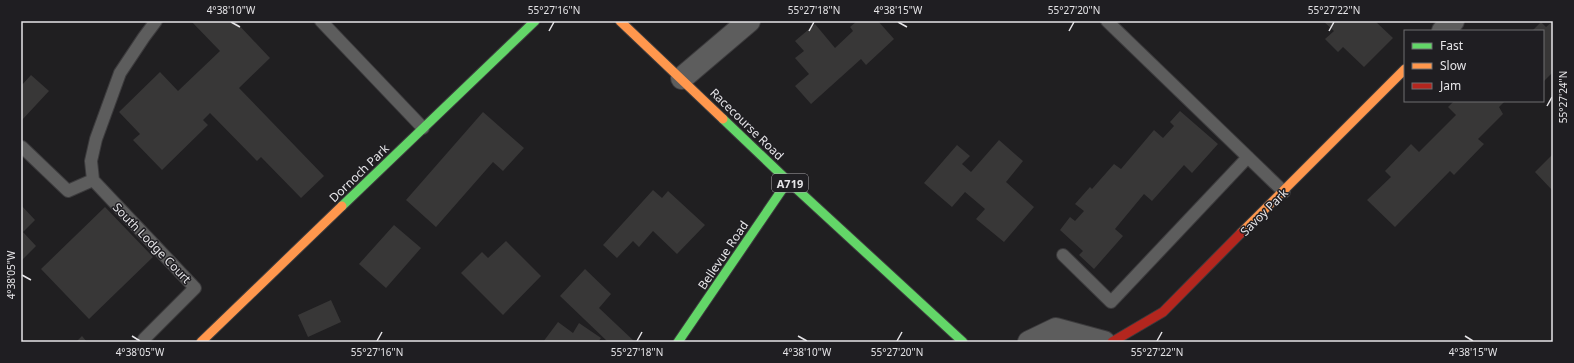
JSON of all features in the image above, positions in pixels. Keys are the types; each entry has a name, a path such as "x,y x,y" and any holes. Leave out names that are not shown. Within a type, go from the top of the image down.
{"street":[{"name":"Dornoch Park","path":"200,342 535,21"},
{"name":"Racecourse Road","path":"620,21 682,78 788,181 963,342"},
{"path":"682,78 750,21"},
{"path":"1444,30 1453,21"},
{"name":"Savoy Park","path":"1112,342 1163,312 1404,70"},
{"name":"Bellevue Road","path":"678,342 788,181"},
{"path":"1029,342 1056,329 1104,342"}],"lane":[{"path":"22,147 68,191 93,180 91,161 96,139 120,73 156,21"},
{"path":"321,21 423,128"},
{"path":"1107,21 1284,192"},
{"path":"1063,255 1111,302 1248,157"},
{"name":"South Lodge Court","path":"93,180 195,288 144,340"}],"building":[{"path":"191,21 235,21 270,58 239,88 324,176 301,198 261,157 257,161 210,113 203,120 208,125 162,170 133,140 140,134 119,112 160,72 178,91 220,51"},
{"path":"857,21 878,21 894,39 866,65 861,59 811,104 795,86 809,74 795,58 804,51 795,41 815,24 835,48 853,31 850,27"},
{"path":"1323,21 1375,21 1393,38 1364,67 1343,47 1338,52 1325,39 1334,31"},
{"path":"1553,21 1553,72 1544,81 1544,30 1533,30 1541,22 1546,27"},
{"path":"31,75 49,91 22,120 21,86"},
{"path":"1453,102 1504,102 1499,107 1503,114 1478,139 1484,144 1454,175 1450,171 1395,227 1367,200 1391,177 1385,171 1411,144 1419,152 1456,115 1448,107"},
{"path":"1180,111 1218,144 1192,173 1184,165 1152,201 1144,194 1115,229 1123,236 1094,269 1079,255 1083,251 1060,230 1070,217 1075,221 1084,211 1075,204 1090,187 1092,189 1114,164 1121,169 1154,130 1163,138 1174,126 1170,122"},
{"path":"483,112 524,148 503,171 493,162 436,227 406,200"},
{"path":"999,140 1023,161 1006,182 1034,207 1004,242 976,219 985,209 965,192 952,207 924,183 957,145 970,156 962,164 971,172"},
{"path":"1553,154 1553,189 1552,190 1535,172"},
{"path":"653,190 662,198 668,191 705,225 677,254 653,231 639,247 633,241 617,258 603,245"},
{"path":"21,205 35,220 23,232 36,246 21,261"},
{"path":"105,207 153,257 89,319 41,269"},
{"path":"394,225 421,248 386,288 359,264"},
{"path":"506,241 541,276 503,315 461,273 482,252 488,258"},
{"path":"585,269 611,294 599,308 635,342 608,342 560,296"},
{"path":"331,300 341,322 308,337 298,315"},
{"path":"558,322 573,333 579,323 601,338 598,342 543,342"},
{"path":"82,336 87,342 76,342"}],"traffic: fast":[{"path":"342,206 535,21"},
{"path":"723,119 963,342"},
{"path":"678,342 788,181"}],"traffic: slow":[{"path":"620,21 723,119"},
{"path":"1241,233 1404,70"},
{"path":"201,342 342,206"}],"traffic: jam":[{"path":"1112,342 1163,312 1241,233"}]}
